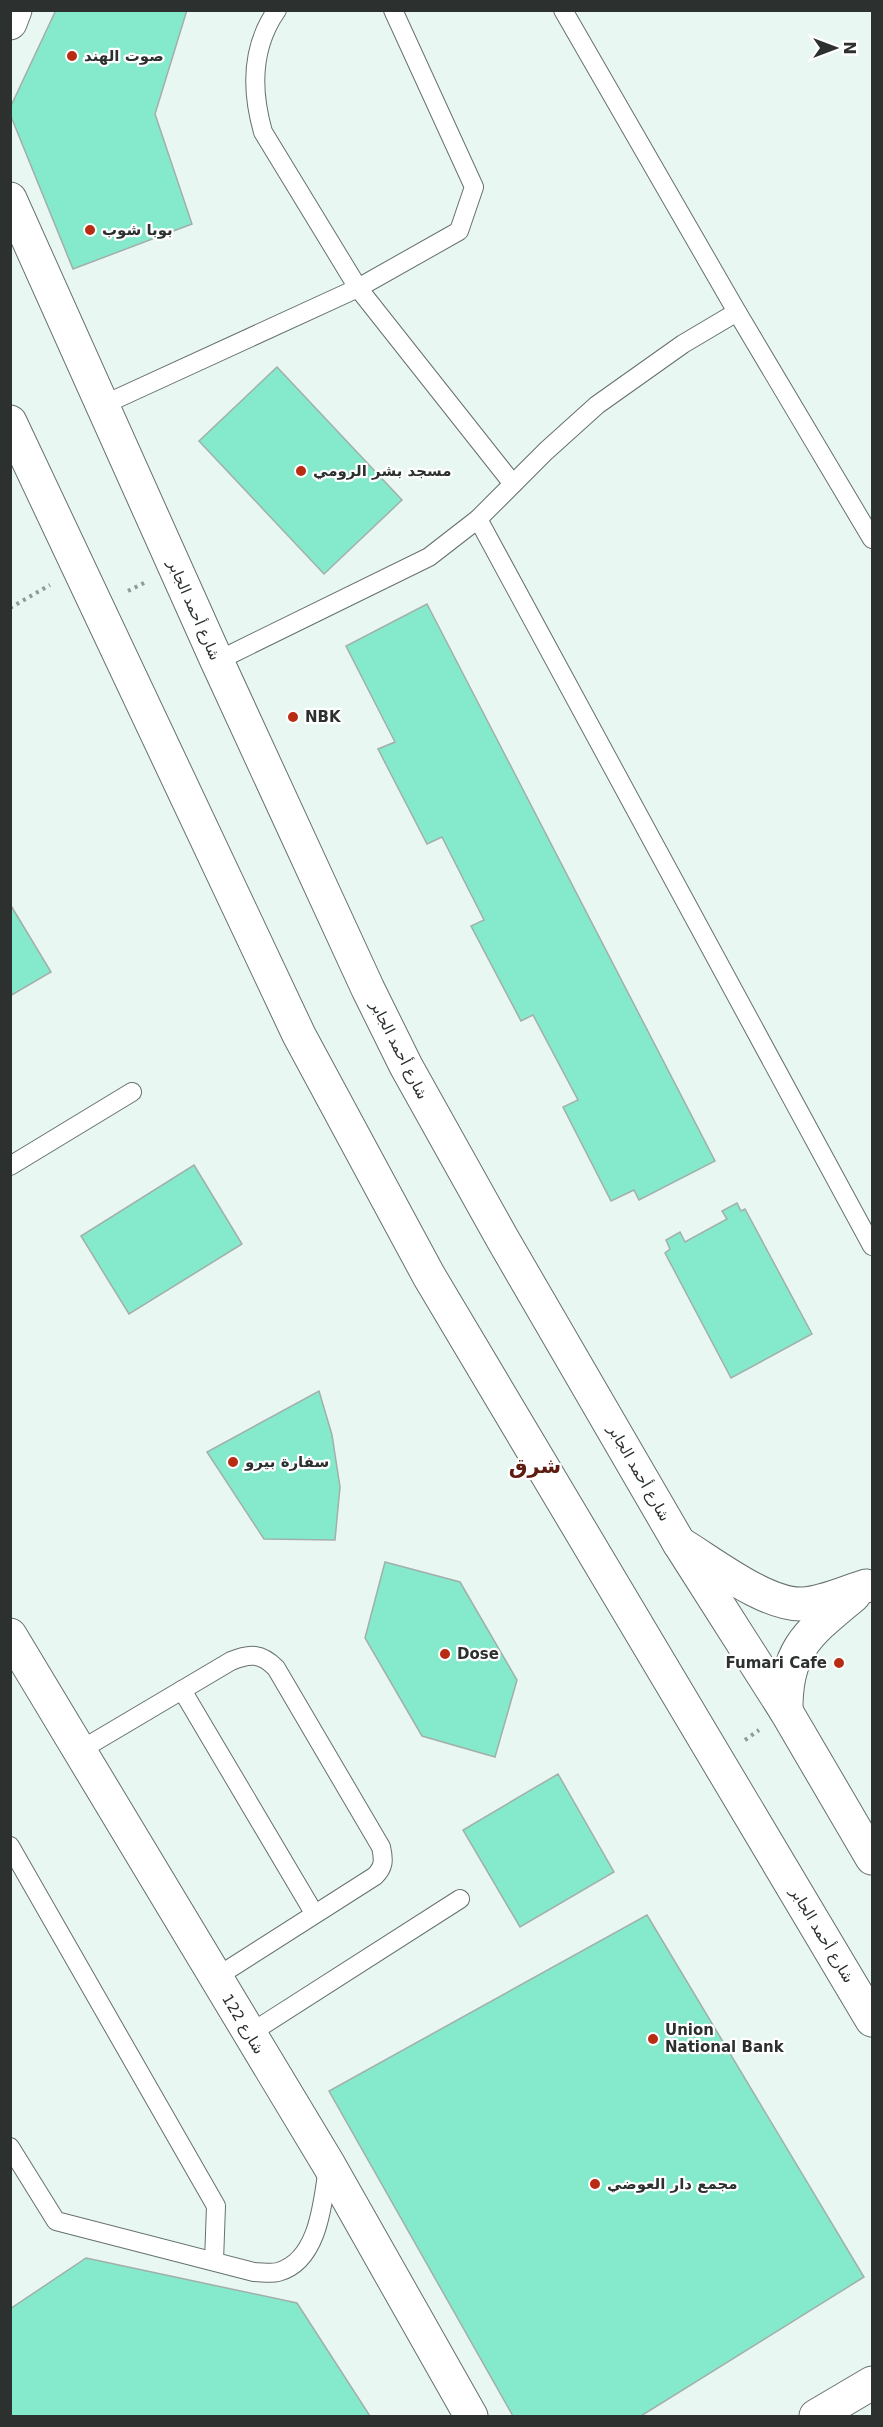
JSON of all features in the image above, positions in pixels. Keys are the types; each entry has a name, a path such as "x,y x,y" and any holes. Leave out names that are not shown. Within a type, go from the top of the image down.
{"main road":[{"path":"10,23 15,10"},
{"name":"شارع أحمد الجابر","path":"10,198 18,226 103,405 217,661 368,989 406,1066 507,1248 679,1543 786,1711 873,1858"},
{"name":"شارع أحمد الجابر","path":"10,422 299,1035 429,1276 873,2020"},
{"path":"679,1543 765,1595 785,1602 805,1604 819,1601 869,1583"},
{"path":"786,1711 786,1688 790,1665 801,1644 817,1626 869,1583"},
{"name":"شارع 122","path":"10,1635 329,2165 471,2416"},
{"path":"816,2416 873,2383"}],"lane":[{"path":"277,10 261,40 255,63 254,86 260,120 274,152 358,288 513,484"},
{"path":"103,405 358,288 459,231 474,187 393,10"},
{"path":"563,10 737,312 873,539"},
{"path":"217,661 429,557 478,519 546,451 597,405 683,344 737,312"},
{"path":"478,519 873,1246"},
{"path":"10,1166 132,1092"},
{"path":"79,1751 231,1660 255,1654 267,1659 276,1668 381,1847 384,1863 375,1876 215,1978"},
{"path":"182,1690 314,1913"},
{"path":"10,1846 216,2206 214,2261"},
{"path":"249,2034 460,1899"},
{"path":"10,2147 56,2221 254,2272 277,2273 296,2264 318,2228 329,2165"}],"path":[{"path":"98,606 175,566"},
{"path":"10,608 80,568"},
{"path":"718,1759 786,1711"}],"building":[{"path":"56,10 187,10 155,114 192,224 73,269 10,114 10,108"},
{"name":"مسجد بشر الرومي","path":"277,367 402,500 324,574 199,441"},
{"path":"427,604 715,1161 639,1200 634,1190 611,1201 563,1107 578,1100 533,1015 521,1021 471,926 484,920 442,837 427,844 378,749 395,742 346,646"},
{"path":"10,904 51,972 10,996"},
{"path":"194,1165 242,1244 129,1314 81,1236"},
{"path":"737,1203 741,1211 745,1209 812,1334 731,1378 665,1253 670,1249 666,1240 680,1232 685,1242 727,1219 722,1211"},
{"path":"319,1391 332,1435 340,1487 335,1540 264,1539 207,1452"},
{"path":"385,1562 460,1582 517,1680 495,1757 422,1736 365,1638"},
{"path":"558,1774 614,1872 520,1927 463,1830"},
{"name":"مجمع دار العوضي","path":"647,1915 864,2277 641,2416 513,2416 329,2091"},
{"path":"86,2258 297,2303 370,2416 10,2416 10,2309"}],"place":[{"name":"صوت الهند","path":"72,56"},
{"name":"بوبا شوب","path":"90,230"},
{"name":"مسجد بشر الرومي","path":"301,471"},
{"name":"NBK","path":"293,717"},
{"name":"سفارة بيرو","path":"233,1462"},
{"name":"Dose","path":"445,1654"},
{"name":"Fumari Cafe","path":"839,1663"},
{"name":"Union National Bank","path":"653,2039"},
{"name":"مجمع دار العوضي","path":"595,2184"}],"district":[{"name":"شرق","path":"535,1466"}]}
